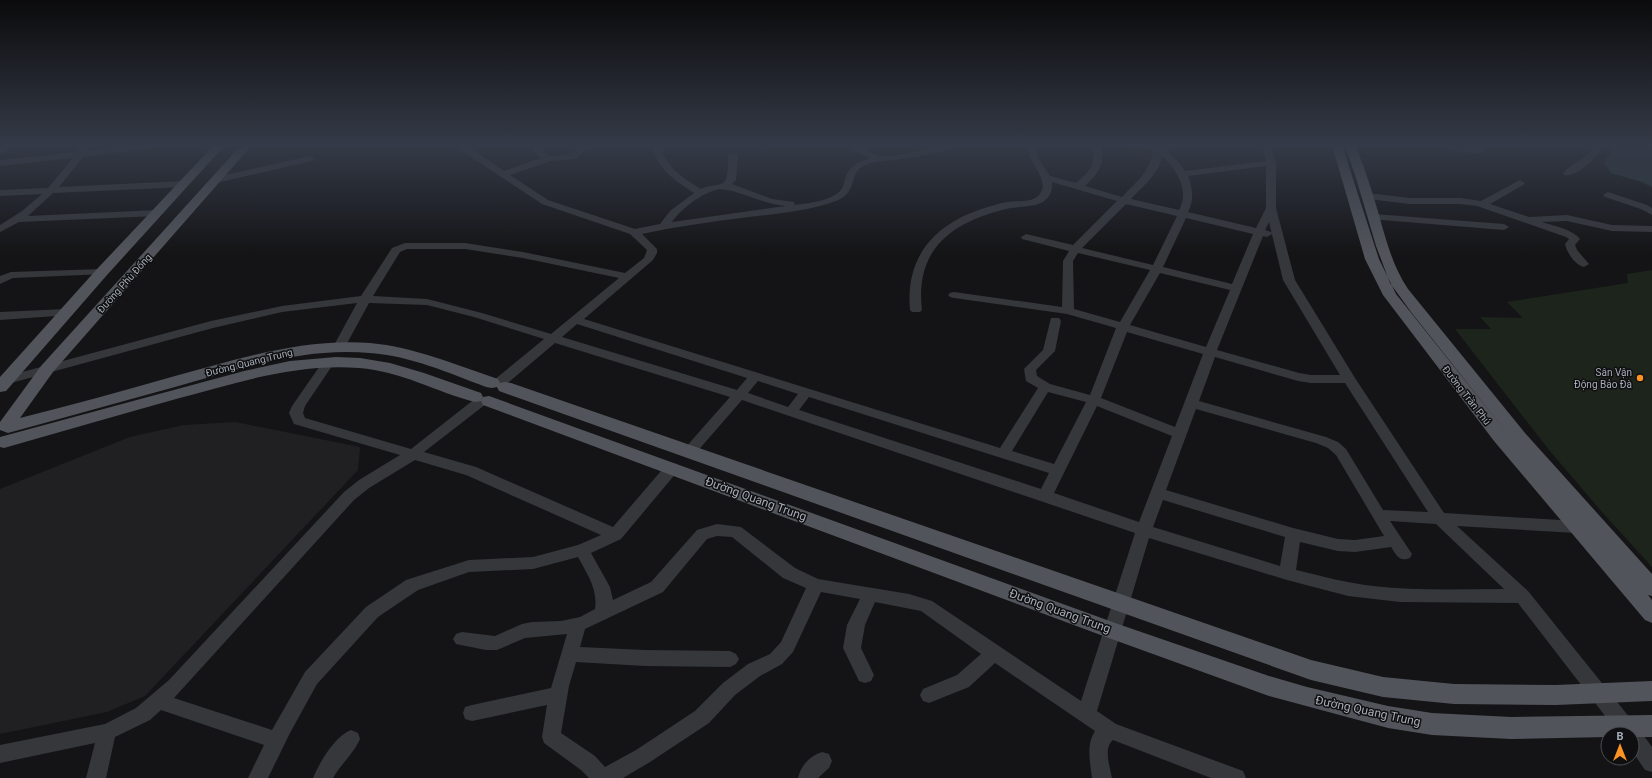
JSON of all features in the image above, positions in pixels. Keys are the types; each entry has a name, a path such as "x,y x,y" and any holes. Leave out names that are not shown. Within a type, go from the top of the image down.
{"main road":[{"path":"2,383 186,181"},
{"name":"Đường Phù Đổng","path":"4,433 47,369 215,181"},
{"name":"Đường Trần Phú","path":"1348,181 1370,257 1379,278 1400,311 1500,438 1652,614"},
{"name":"Đường Trần Phú","path":"1363,181 1387,259 1396,280 1416,309 1519,438 1652,588"},
{"name":"Đường Quang Trung","path":"4,433 261,357 287,352 339,347 370,348 393,351 418,357 490,392 672,468 1113,631 1269,686 1349,709 1432,724 1600,731"},
{"name":"Đường Quang Trung","path":"4,433 262,371 285,367 328,363 378,365 490,392 690,451 1304,668 1382,686 1447,693 1493,695 1652,691"},
{"name":"Đường Quang Trung","path":"1640,729 1652,726"}],"street":[{"path":"0,229 19,219 52,190 59,181"},
{"path":"0,754 107,732 143,714 175,686 349,496 364,484 413,454 628,277 648,260 652,253 649,245 634,232 545,202 514,181"},
{"path":"684,181 700,192"},
{"path":"726,185 730,181"},
{"path":"634,232 665,225 802,207 834,199 843,194 850,184 850,181"},
{"path":"916,310 915,282 918,271 932,244 949,230 967,219 990,209 1033,203 1043,197 1047,190 1047,181"},
{"path":"1060,181 1123,200 1279,236"},
{"path":"1079,186 1084,181"},
{"path":"1068,311 1068,261 1075,248 1142,181"},
{"path":"1046,496 1094,400 1122,328 1157,268 1183,215 1188,197 1185,181"},
{"path":"1270,181 1271,208 1289,280 1349,379 1440,519 1522,596 1625,726"},
{"path":"1483,204 1520,183"},
{"path":"0,192 184,184"},
{"path":"665,225 674,212 700,192 718,186 732,186 771,201 810,205"},
{"path":"1608,195 1644,207 1652,212"},
{"path":"1368,196 1410,201 1460,201 1483,204 1524,220 1567,233 1575,239 1570,246 1576,256 1584,264"},
{"path":"1086,715 1157,493 1236,288 1259,232 1271,208"},
{"path":"19,219 157,213"},
{"path":"1374,217 1504,227"},
{"path":"1524,220 1567,218 1612,228 1652,229"},
{"path":"1026,237 1236,288"},
{"path":"339,347 365,299 396,250 405,246 465,246 523,255 628,277"},
{"path":"0,281 11,275 102,272"},
{"path":"954,295 1068,311 1210,353 1305,378 1349,379"},
{"path":"2,383 47,369 244,317 282,309 365,299 427,302 478,314 553,339 739,395 1046,496 1144,530 1287,574 1373,594 1522,596"},
{"path":"0,316 66,313"},
{"path":"576,320 1059,470"},
{"path":"1056,321 1049,352 1030,369 1030,378 1045,387 1094,400 1179,434"},
{"path":"328,363 296,413 299,421 472,471 616,535"},
{"path":"690,451 756,376"},
{"path":"1004,453 1045,387"},
{"path":"791,412 807,391"},
{"path":"1191,403 1321,440 1333,445 1341,452 1378,515 1404,554"},
{"path":"258,778 311,678 372,612 412,585 469,566 533,563 582,550 616,535 672,468"},
{"path":"1157,493 1293,534 1344,546 1371,545 1395,541"},
{"path":"1378,515 1576,527"},
{"path":"462,639 486,643 497,643 522,631 532,629 560,628 578,624 657,587 702,534 717,530 736,531 789,573 816,585 909,601 926,606 1110,730 1236,778"},
{"path":"1287,574 1293,534"},
{"path":"582,550 602,587 605,598 603,613"},
{"path":"578,624 559,694 551,737 588,763 603,778 643,756 702,717 729,689 754,670 776,659 788,647 816,585"},
{"path":"865,675 852,648 856,625 871,594"},
{"path":"928,695 963,681 994,653"},
{"path":"570,654 645,658 730,659"},
{"path":"472,713 559,694"},
{"path":"158,701 277,741"},
{"path":"1102,778 1098,752 1101,738 1110,730"},
{"path":"96,778 107,732"},
{"path":"323,778 332,761 351,739"},
{"path":"1640,747 1652,763"},
{"path":"808,778 809,773 822,761"}],"shaded area":[{"path":"1640,181 1652,181 1652,187"},
{"path":"1652,270 1652,567 1549,450 1455,329 1491,329 1480,317 1523,318 1507,302 1628,283 1627,274"},
{"path":"235,422 360,447 358,470 145,696 107,712 0,734 0,489 130,437 184,425"}],"place":[{"name":"Sân Vận Động Bảo Đà","path":"1640,378"}]}
